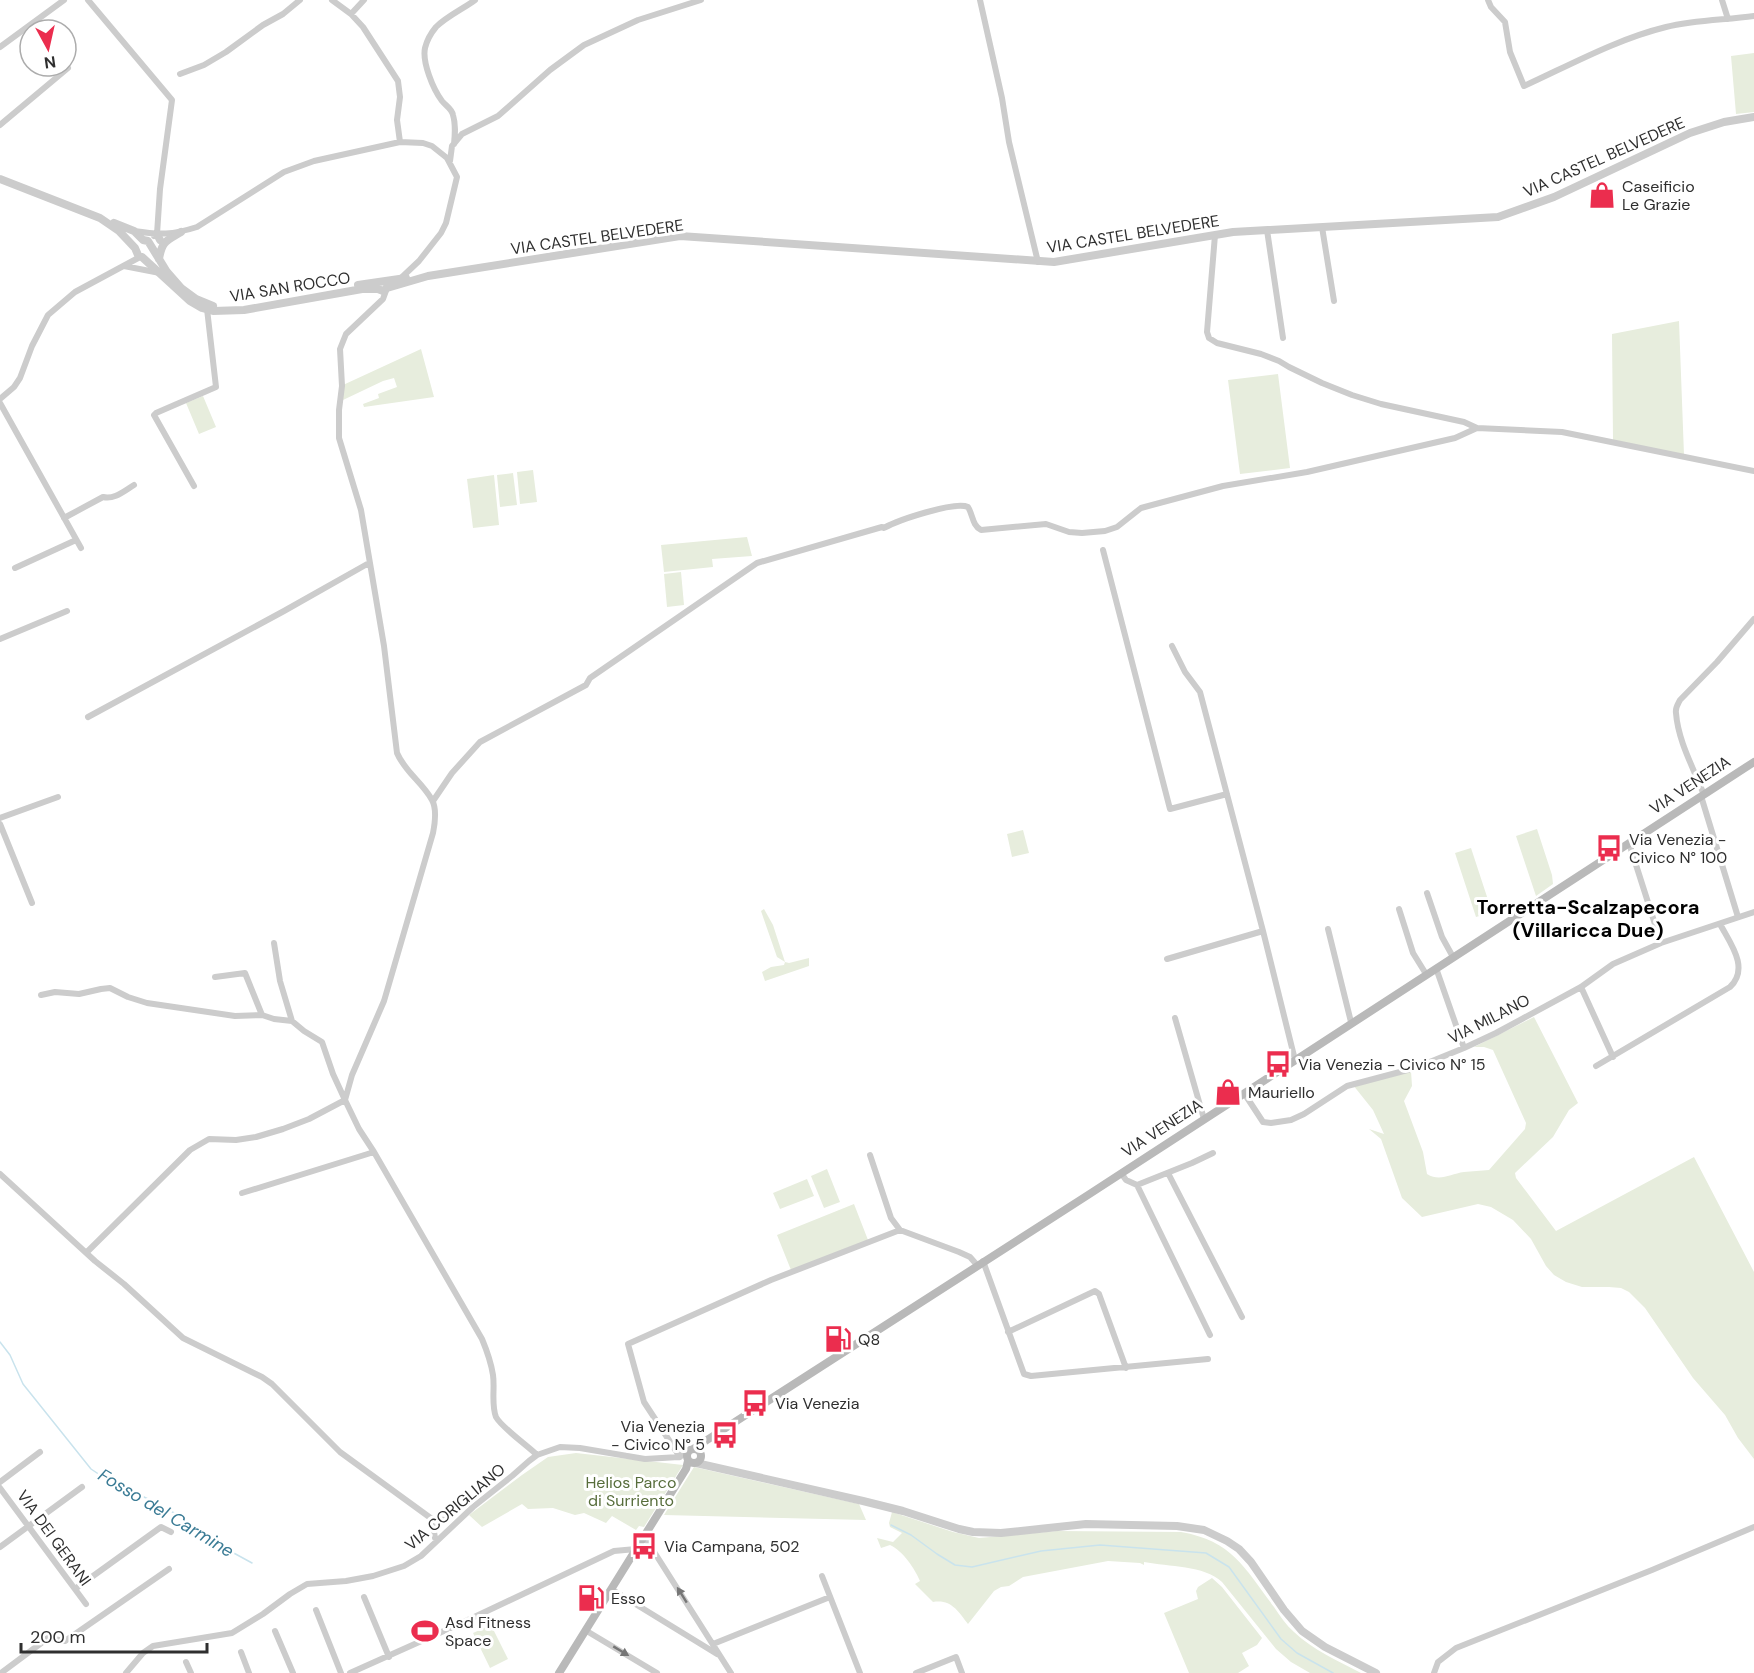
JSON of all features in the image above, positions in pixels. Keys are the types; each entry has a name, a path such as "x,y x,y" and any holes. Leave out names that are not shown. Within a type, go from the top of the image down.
{"main road":[{"name":"VIA VENEZIA","path":"691,1459 706,1440 1754,762"},
{"path":"559,1673 691,1459"}],"street":[{"path":"0,47 63,0"},
{"path":"88,0 172,100 160,189 158,237 149,255 138,253 119,231 100,218"},
{"path":"180,74 204,65 226,52 300,0"},
{"path":"332,0 351,14 363,27 398,81 400,97 397,120 400,142"},
{"path":"351,14 364,0"},
{"path":"450,161 455,132 453,115 432,83 425,48 431,33 437,27 475,0"},
{"path":"453,144 462,134 498,116 550,70 584,45 638,20 701,0"},
{"path":"980,0 1038,262"},
{"path":"1488,0 1491,7 1505,22 1510,52 1524,86 1621,42 1649,32 1681,24 1754,16"},
{"path":"1722,0 1728,19"},
{"path":"0,125 57,78"},
{"name":"VIA CASTEL BELVEDERE","path":"428,276 680,236 1038,262 1074,260 1233,232 1498,218 1560,195 1690,133 1724,122 1754,117"},
{"path":"138,253 136,243 197,227 284,172 314,161 400,142 423,143 432,146 450,161 456,177 446,223 441,233 419,261 400,279"},
{"path":"0,179 134,231 158,237"},
{"path":"1322,227 1334,301"},
{"path":"1267,230 1283,338"},
{"path":"134,231 150,243 159,259 182,288 196,299 221,308 380,286 428,276"},
{"path":"159,259 163,244 181,232"},
{"path":"1215,235 1207,332 1209,339 1217,343 1270,357 1322,383 1362,398 1464,422 1477,428 1562,432 1754,471"},
{"path":"81,548 0,401 20,378 32,346 48,315 75,292 123,266 138,253"},
{"name":"VIA SAN ROCCO","path":"138,253 190,301 207,309 224,312 380,286 400,279 428,276"},
{"path":"123,266 160,273"},
{"path":"375,305 380,286"},
{"path":"86,1253 190,1150 209,1139 236,1140 274,1132 309,1119 345,1100 352,1075 384,1001 395,967 436,820 433,801 401,764 397,753 384,646 361,510 339,438 342,386 340,349 346,334 383,299 380,286"},
{"path":"194,486 154,415 216,387 207,309"},
{"path":"433,801 452,773 480,742 586,685 590,678 757,563 961,504 968,507 973,521 981,530 1046,524 1082,533 1105,531 1117,527 1141,508 1223,486 1307,472 1455,438 1477,428"},
{"path":"64,518 103,496 114,497 134,485"},
{"path":"15,568 76,540"},
{"path":"1103,550 1170,809 1227,794"},
{"path":"88,717 369,563"},
{"path":"0,639 68,611"},
{"path":"1738,917 1702,795 1683,743 1676,707 1754,620"},
{"path":"1172,646 1185,672 1200,692 1295,1060"},
{"path":"0,818 58,797"},
{"path":"0,824 32,903"},
{"path":"1629,843 1661,943"},
{"path":"1427,893 1442,937 1453,957"},
{"path":"1399,909 1413,953 1426,974"},
{"name":"VIA MILANO","path":"1244,1093 1263,1122 1280,1123 1304,1114 1347,1086 1415,1068 1497,1033 1581,987 1613,964 1661,943 1754,912"},
{"path":"1596,1066 1735,982 1739,963 1720,924"},
{"path":"1328,929 1351,1022"},
{"path":"1167,959 1263,931"},
{"path":"274,944 280,981 292,1021 322,1042 333,1074 359,1129 482,1339 493,1375 496,1418 537,1455"},
{"path":"1436,968 1464,1048"},
{"path":"214,977 245,973 262,1015"},
{"path":"1581,987 1613,1057"},
{"path":"41,995 55,992 79,994 110,988 128,998 167,1006 235,1016 262,1015 274,1020 292,1021"},
{"path":"1175,1018 1204,1119"},
{"path":"242,1193 374,1152"},
{"path":"1137,1185 1213,1153"},
{"path":"870,1155 891,1218 900,1230 959,1252 980,1263 1024,1374 1031,1376 1208,1359"},
{"path":"1120,1173 1126,1180 1137,1185 1210,1335"},
{"path":"1168,1173 1242,1317"},
{"path":"0,1174 183,1338 262,1377 272,1384 340,1452 432,1519 446,1520"},
{"path":"900,1230 771,1280 628,1344 644,1402 691,1459 708,1465 873,1503 973,1532 1001,1533 1086,1524 1177,1526 1204,1530 1239,1549 1251,1562 1284,1610 1302,1630 1325,1647 1376,1673"},
{"path":"1008,1332 1095,1291 1099,1294 1126,1368"},
{"name":"VIA CORIGLIANO","path":"126,1673 143,1653 153,1646 232,1633 307,1584 373,1576 404,1566 421,1556 473,1507 537,1455 560,1447 580,1448 645,1459 691,1459"},
{"name":"VIA DEI GERANI","path":"0,1482 40,1452"},
{"path":"0,1547 82,1487"},
{"name":"VIA DEI GERANI","path":"0,1488 86,1605"},
{"path":"432,1519 435,1538"},
{"path":"75,1589 161,1527 171,1532"},
{"path":"1434,1673 1438,1662 1456,1648 1754,1527"},
{"path":"645,1534 731,1673"},
{"path":"350,1673 389,1657 614,1551 636,1549"},
{"path":"1,1673 48,1638 65,1641 169,1569"},
{"path":"822,1576 860,1673"},
{"path":"611,1589 720,1656"},
{"path":"364,1597 389,1657"},
{"path":"713,1644 830,1597"},
{"path":"316,1611 342,1673"},
{"path":"585,1630 657,1673"},
{"path":"275,1631 293,1673"},
{"path":"241,1652 249,1673"},
{"path":"916,1673 956,1657 962,1673"},
{"path":"186,1662 191,1673"}],"green space":[{"path":"1754,53 1754,112 1736,114 1731,56"},
{"path":"1679,321 1684,455 1613,440 1612,334"},
{"path":"421,349 434,397 364,407 363,404 379,398 378,394 397,387 394,378 343,400 343,385"},
{"path":"1278,374 1290,468 1240,474 1228,380"},
{"path":"203,396 216,427 199,434 186,403"},
{"path":"533,470 537,502 520,504 517,472"},
{"path":"513,473 517,505 500,507 497,475"},
{"path":"494,475 499,525 473,528 467,479"},
{"path":"747,537 752,556 712,559 713,567 664,572 661,545"},
{"path":"681,572 684,605 667,607 664,574"},
{"path":"1537,829 1553,884 1536,896 1516,836"},
{"path":"1023,830 1029,853 1012,857 1007,834"},
{"path":"1471,848 1492,912 1476,917 1455,853"},
{"path":"764,909 773,925 785,962 777,957 761,911"},
{"path":"809,958 809,966 765,981 762,972 771,967 784,965 785,962"},
{"path":"1534,1017 1578,1103 1569,1110 1553,1137 1515,1173 1516,1178 1556,1231 1694,1157 1754,1272 1754,1459 1738,1438 1725,1415 1693,1378 1645,1308 1629,1292 1621,1288 1582,1287 1554,1275 1546,1266 1531,1239 1513,1220 1491,1207 1478,1204 1422,1217 1402,1198 1381,1139 1369,1129 1384,1134 1373,1110 1353,1085 1411,1071 1412,1086 1404,1101 1423,1152 1427,1174 1441,1177 1489,1170 1525,1129 1526,1123 1493,1050 1474,1047"},
{"path":"827,1169 840,1202 824,1208 811,1176"},
{"path":"807,1179 814,1196 780,1209 773,1193"},
{"path":"854,1204 868,1240 791,1270 777,1235"},
{"name":"Helios Parco di Surriento","path":"576,1453 683,1465 644,1527 639,1526 636,1530 612,1516 606,1523 584,1513 575,1515 553,1508 528,1509 522,1504 482,1527 469,1515 548,1457"},
{"path":"694,1467 859,1504 866,1520 664,1515"},
{"path":"892,1512 979,1538 1057,1531 1181,1532 1199,1536 1226,1550 1246,1569 1286,1623 1301,1638 1326,1655 1361,1673 1310,1673 1291,1662 1276,1649 1215,1576 1186,1568 1144,1562 1144,1565 1108,1561 1023,1577 1009,1586 994,1591 968,1624 954,1607 945,1602 933,1602 915,1584 920,1581 918,1576 899,1551 890,1545 881,1548 877,1538 893,1542 902,1533 890,1527"},
{"path":"1212,1578 1222,1587 1262,1638 1257,1645 1242,1653 1249,1666 1238,1673 1189,1673 1164,1613 1198,1599 1196,1591 1198,1587"},
{"path":"491,1625 508,1659 490,1668 473,1633"}],"waterway":[{"name":"Fosso del Carmine","path":"0,1342 10,1355 23,1384 91,1469 176,1514 210,1540 252,1563"},
{"path":"891,1525 911,1535 955,1565 972,1567 1041,1551 1100,1545 1206,1553 1229,1567 1281,1639 1297,1653 1333,1673"}],"place":[{"name":"Caseificio Le Grazie","path":"1602,195"},
{"name":"Via Venezia - Civico N° 100","path":"1609,848"},
{"name":"Via Venezia - Civico N° 15","path":"1278,1064"},
{"name":"Mauriello","path":"1228,1092"},
{"name":"Q8","path":"838,1339"},
{"name":"Via Venezia","path":"755,1403"},
{"name":"Via Venezia - Civico N° 5","path":"725,1435"},
{"name":"Via Campana, 502","path":"644,1546"},
{"name":"Esso","path":"591,1598"},
{"name":"Asd Fitness Space","path":"425,1631"}],"district":[{"name":"Torretta-Scalzapecora (Villaricca Due)","path":"1588,918"}]}
